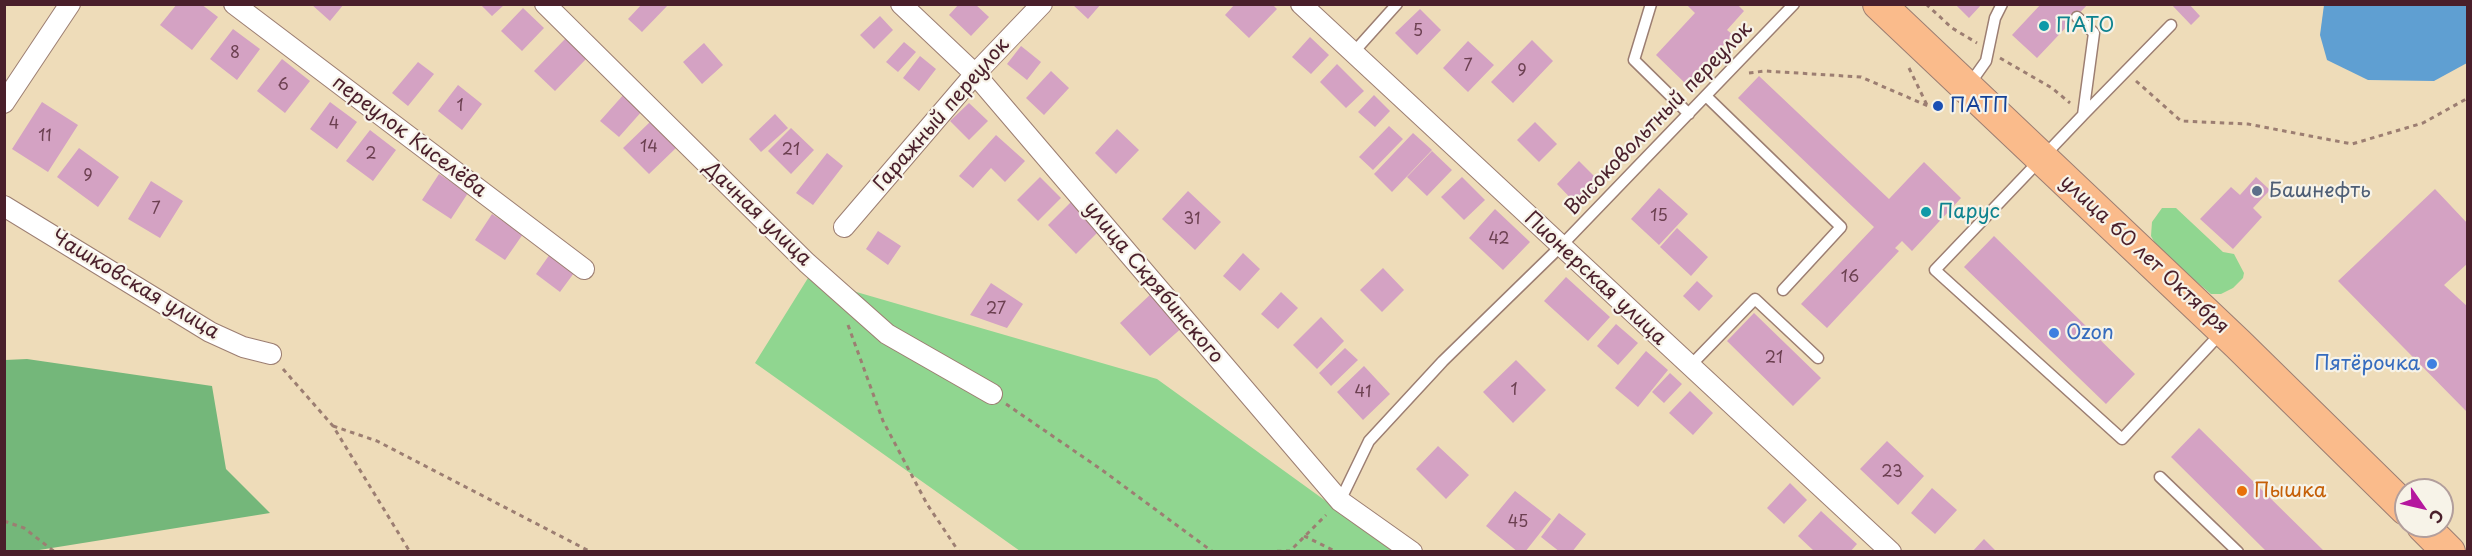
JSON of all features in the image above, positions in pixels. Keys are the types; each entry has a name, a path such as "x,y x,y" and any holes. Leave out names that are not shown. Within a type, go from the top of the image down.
{"main road":[{"name":"улица 60 лет Октября","path":"1879,4 2224,330 2394,497"},
{"path":"2435,538 2449,552"}],"street":[{"path":"4,103 70,4"},
{"name":"переулок Киселёва","path":"234,4 584,269"},
{"name":"Дачная улица","path":"545,4 807,262 887,334 992,394"},
{"name":"улица Скрябинского","path":"901,4 975,74 1340,501 1412,552"},
{"name":"Гаражный переулок","path":"844,227 975,74 1042,4"},
{"name":"Пионерская улица","path":"1301,4 1891,552"},
{"name":"Чашковская улица","path":"4,206 210,332 243,347 271,354"}],"lane":[{"path":"1353,53 1397,4"},
{"path":"1651,4 1634,60 1689,114"},
{"name":"Высоковольтный переулок","path":"1340,501 1369,441 1443,361 1560,247 1794,4"},
{"path":"1967,88 1986,61 1995,18 2002,4"},
{"path":"2077,17 2094,33 2083,115"},
{"path":"2171,25 1935,270 2122,439 2224,330"},
{"path":"1706,96 1841,227 1783,290"},
{"path":"1690,366 1755,300 1818,358"},
{"path":"2160,477 2238,552"}],"path":[{"path":"1926,4 1952,28 2052,88 2083,115"},
{"path":"1726,75 1765,71 1861,77 1928,106 1907,65"},
{"path":"2126,72 2181,121 2248,124 2352,144 2423,123 2468,98"},
{"path":"836,289 883,421 927,504 959,552"},
{"path":"271,354 333,426 410,552"},
{"path":"992,394 1102,470 1213,552"},
{"path":"333,426 377,441 591,552"},
{"path":"1250,552 1290,551 1340,501"},
{"path":"4,521 24,528 55,552"},
{"path":"1304,536 1337,552"}],"green space":[{"path":"2162,208 2176,208 2223,252 2234,254 2244,273 2243,278 2233,288 2221,294 2211,294 2158,249 2151,236 2152,222"},
{"path":"808,278 1157,379 1395,551 1020,551 755,363"},
{"path":"27,359 212,386 226,469 270,513 33,551 5,551 5,360"}],"water":[{"path":"2324,5 2467,5 2467,63 2434,81 2368,80 2327,60 2320,35"}],"building":[{"path":"177,4 201,4 218,17 192,50 160,25"},
{"path":"311,4 344,4 330,21"},
{"path":"642,4 669,4 642,32 628,19"},
{"path":"959,4 975,4 989,17 971,36 949,15"},
{"path":"1072,4 1101,4 1088,19"},
{"path":"1235,4 1272,4 1277,9 1249,38 1225,15"},
{"path":"1686,4 1737,4 1744,11 1727,30 1733,35 1686,84 1656,55 1695,13"},
{"path":"1955,4 1982,4 1969,18"},
{"name":"ПАТО","path":"2041,4 2088,4 2037,58 2012,35"},
{"path":"2171,4 2189,4 2200,16 2191,25"},
{"path":"481,5 504,5 492,16"},
{"path":"523,8 544,28 522,51 501,31"},
{"path":"1420,9 1441,30 1417,55 1395,33"},
{"path":"880,16 893,30 874,49 860,35"},
{"path":"233,29 260,49 237,80 210,59"},
{"path":"1310,37 1329,55 1311,74 1292,57"},
{"path":"566,38 587,58 555,91 534,71"},
{"path":"1532,40 1553,61 1513,103 1491,82"},
{"path":"1468,41 1494,65 1468,92 1443,68"},
{"path":"904,42 916,52 898,72 886,62"},
{"path":"704,43 723,65 702,84 683,62"},
{"path":"1021,46 1041,62 1027,80 1007,64"},
{"path":"920,56 936,69 919,91 903,78"},
{"path":"282,59 310,81 285,113 257,91"},
{"path":"418,62 434,74 408,106 392,93"},
{"path":"1337,64 1364,91 1346,108 1320,82"},
{"path":"1051,71 1069,88 1044,115 1026,98"},
{"path":"1759,76 1889,199 1924,162 1961,198 1912,251 1902,241 1895,248 1899,251 1827,328 1801,304 1874,227 1738,98"},
{"path":"458,85 482,104 462,130 438,111"},
{"path":"625,93 643,110 619,137 600,121"},
{"path":"1374,95 1390,111 1375,127 1358,112"},
{"path":"42,102 78,125 48,172 12,149"},
{"path":"330,102 357,122 337,149 310,129"},
{"path":"969,103 988,121 969,140 950,121"},
{"path":"775,114 788,128 761,152 749,139"},
{"path":"650,122 676,148 649,174 623,148"},
{"path":"1535,122 1557,144 1539,162 1517,140"},
{"path":"1389,126 1403,139 1373,170 1359,157"},
{"path":"791,128 814,150 791,174 768,151"},
{"path":"1117,129 1139,150 1116,174 1095,153"},
{"path":"370,130 396,150 373,181 346,161"},
{"path":"1413,133 1432,150 1392,192 1374,174"},
{"path":"996,135 1025,161 1005,182 991,168 973,188 959,176"},
{"path":"79,148 119,177 98,207 57,177"},
{"path":"1432,151 1452,170 1427,196 1407,177"},
{"path":"827,153 843,166 813,205 796,193"},
{"path":"1579,161 1602,184 1579,207 1557,184"},
{"path":"439,174 468,193 451,219 422,200"},
{"path":"1040,177 1061,198 1038,221 1017,200"},
{"path":"1462,177 1485,200 1464,220 1441,197"},
{"path":"2256,177 2270,190 2253,208 2262,217 2233,249 2200,219 2231,187 2240,195"},
{"path":"151,181 183,201 160,238 128,219"},
{"path":"1659,188 1688,214 1659,245 1631,219"},
{"path":"2435,189 2468,224 2468,263 2444,285 2468,307 2468,413 2338,281"},
{"path":"1188,191 1221,222 1195,250 1162,219"},
{"path":"1072,201 1100,230 1076,254 1048,225"},
{"path":"1495,209 1530,242 1503,270 1469,238"},
{"path":"492,214 523,234 505,260 475,240"},
{"path":"1677,228 1708,257 1691,276 1660,247"},
{"path":"878,231 901,246 888,265 866,249"},
{"path":"1994,236 2135,374 2106,404 1964,267"},
{"path":"557,244 582,262 560,292 536,274"},
{"path":"1243,253 1260,269 1240,291 1223,276"},
{"path":"1383,268 1404,290 1382,312 1360,290"},
{"path":"1566,277 1610,317 1588,341 1544,301"},
{"path":"1697,281 1713,296 1699,311 1683,296"},
{"path":"991,283 1023,304 1007,328 970,315"},
{"path":"1153,292 1184,326 1150,356 1120,323"},
{"path":"1281,292 1298,308 1278,329 1261,314"},
{"path":"1754,313 1821,378 1793,406 1727,341"},
{"path":"1321,317 1344,341 1317,369 1293,345"},
{"path":"1616,324 1638,343 1618,365 1597,346"},
{"path":"1345,348 1358,360 1331,386 1319,373"},
{"path":"1646,351 1668,370 1638,407 1615,388"},
{"path":"1516,360 1546,390 1513,423 1483,392"},
{"path":"1364,366 1390,394 1363,420 1337,392"},
{"path":"1670,373 1682,384 1664,403 1652,392"},
{"path":"1690,391 1713,413 1693,435 1669,413"},
{"path":"2199,428 2325,552 2267,552 2171,457"},
{"path":"1887,441 1924,476 1898,505 1860,469"},
{"path":"1438,446 1469,475 1446,499 1416,469"},
{"path":"1790,483 1807,500 1784,524 1767,508"},
{"path":"1932,488 1957,510 1935,534 1911,513"},
{"path":"1515,491 1551,519 1525,552 1518,552 1486,526"},
{"path":"1821,511 1857,544 1850,552 1815,552 1798,536"},
{"path":"1559,513 1586,534 1572,552 1560,552 1541,537"},
{"path":"1984,539 1997,552 1972,552"}],"place":[{"name":"ПАТО","path":"2044,26"},
{"name":"ПАТП","path":"1938,106"},
{"name":"Башнефть","path":"2257,191"},
{"name":"Парус","path":"1926,212"},
{"name":"Ozon","path":"2054,333"},
{"name":"Пятёрочка","path":"2432,364"},
{"name":"Пышка","path":"2242,491"}]}
